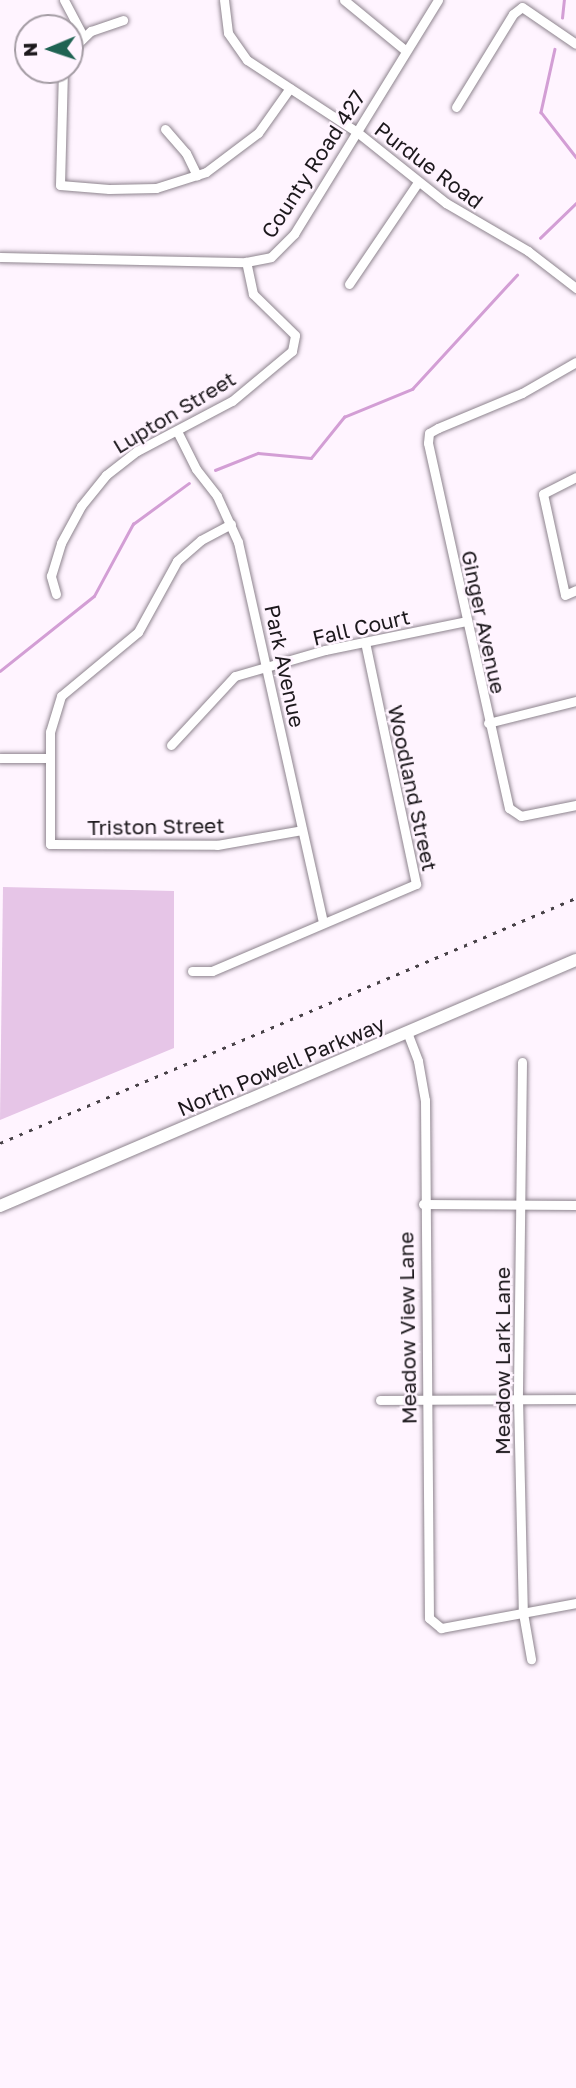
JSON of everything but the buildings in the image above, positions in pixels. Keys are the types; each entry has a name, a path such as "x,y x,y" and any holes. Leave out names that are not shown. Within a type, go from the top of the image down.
{"main road":[{"name":"North Powell Parkway","path":"0,1206 576,960"}],"street":[{"name":"Purdue Road","path":"224,0 228,33 238,52 357,132 418,182 473,221 528,251 576,288"},
{"path":"344,0 406,51"},
{"name":"County Road 427","path":"0,257 246,262 271,257 287,243 438,0"},
{"path":"456,107 513,14 522,7 576,44"},
{"path":"84,36 123,20"},
{"path":"63,84 60,185 135,190 197,176 252,139 290,88"},
{"path":"165,129 186,153 197,176"},
{"path":"349,284 418,182"},
{"name":"Lupton Street","path":"56,594 51,576 54,561 70,524 93,489 121,462 253,386 296,343 295,335 253,295 246,262"},
{"name":"Ginger Avenue","path":"576,362 522,393 429,433 503,793 516,815 576,805"},
{"name":"Park Avenue","path":"177,431 230,524 244,560 323,923"},
{"path":"576,477 544,494 565,595 576,590"},
{"path":"0,758 49,758 51,720 61,696 138,632 177,561 201,540 230,524"},
{"name":"Fall Court","path":"171,745 226,681 365,642 466,621"},
{"name":"Woodland Street","path":"323,923 416,884 365,642"},
{"path":"488,723 576,701"},
{"name":"Triston Street","path":"49,758 50,844 217,845 302,830"},
{"path":"192,971 212,971 323,923"},
{"name":"Meadow View Lane","path":"407,1032 423,1080 429,1618 433,1625 441,1628 523,1613"},
{"name":"Meadow Lark Lane","path":"522,1062 518,1398 523,1613 531,1658"},
{"path":"424,1204 576,1205"},
{"path":"380,1400 576,1399"},
{"path":"523,1613 576,1603"}],"shaded area":[{"path":"3,887 174,891 174,1048 0,1120"}],"waterway":[{"path":"562,18 564,0"},
{"path":"555,49 541,112 576,157"},
{"path":"540,238 576,203"},
{"path":"215,470 258,453 311,458 344,417 412,389 517,275"},
{"path":"0,671 94,596 133,524 189,483"}],"railway":[{"path":"0,1143 576,898"}]}
